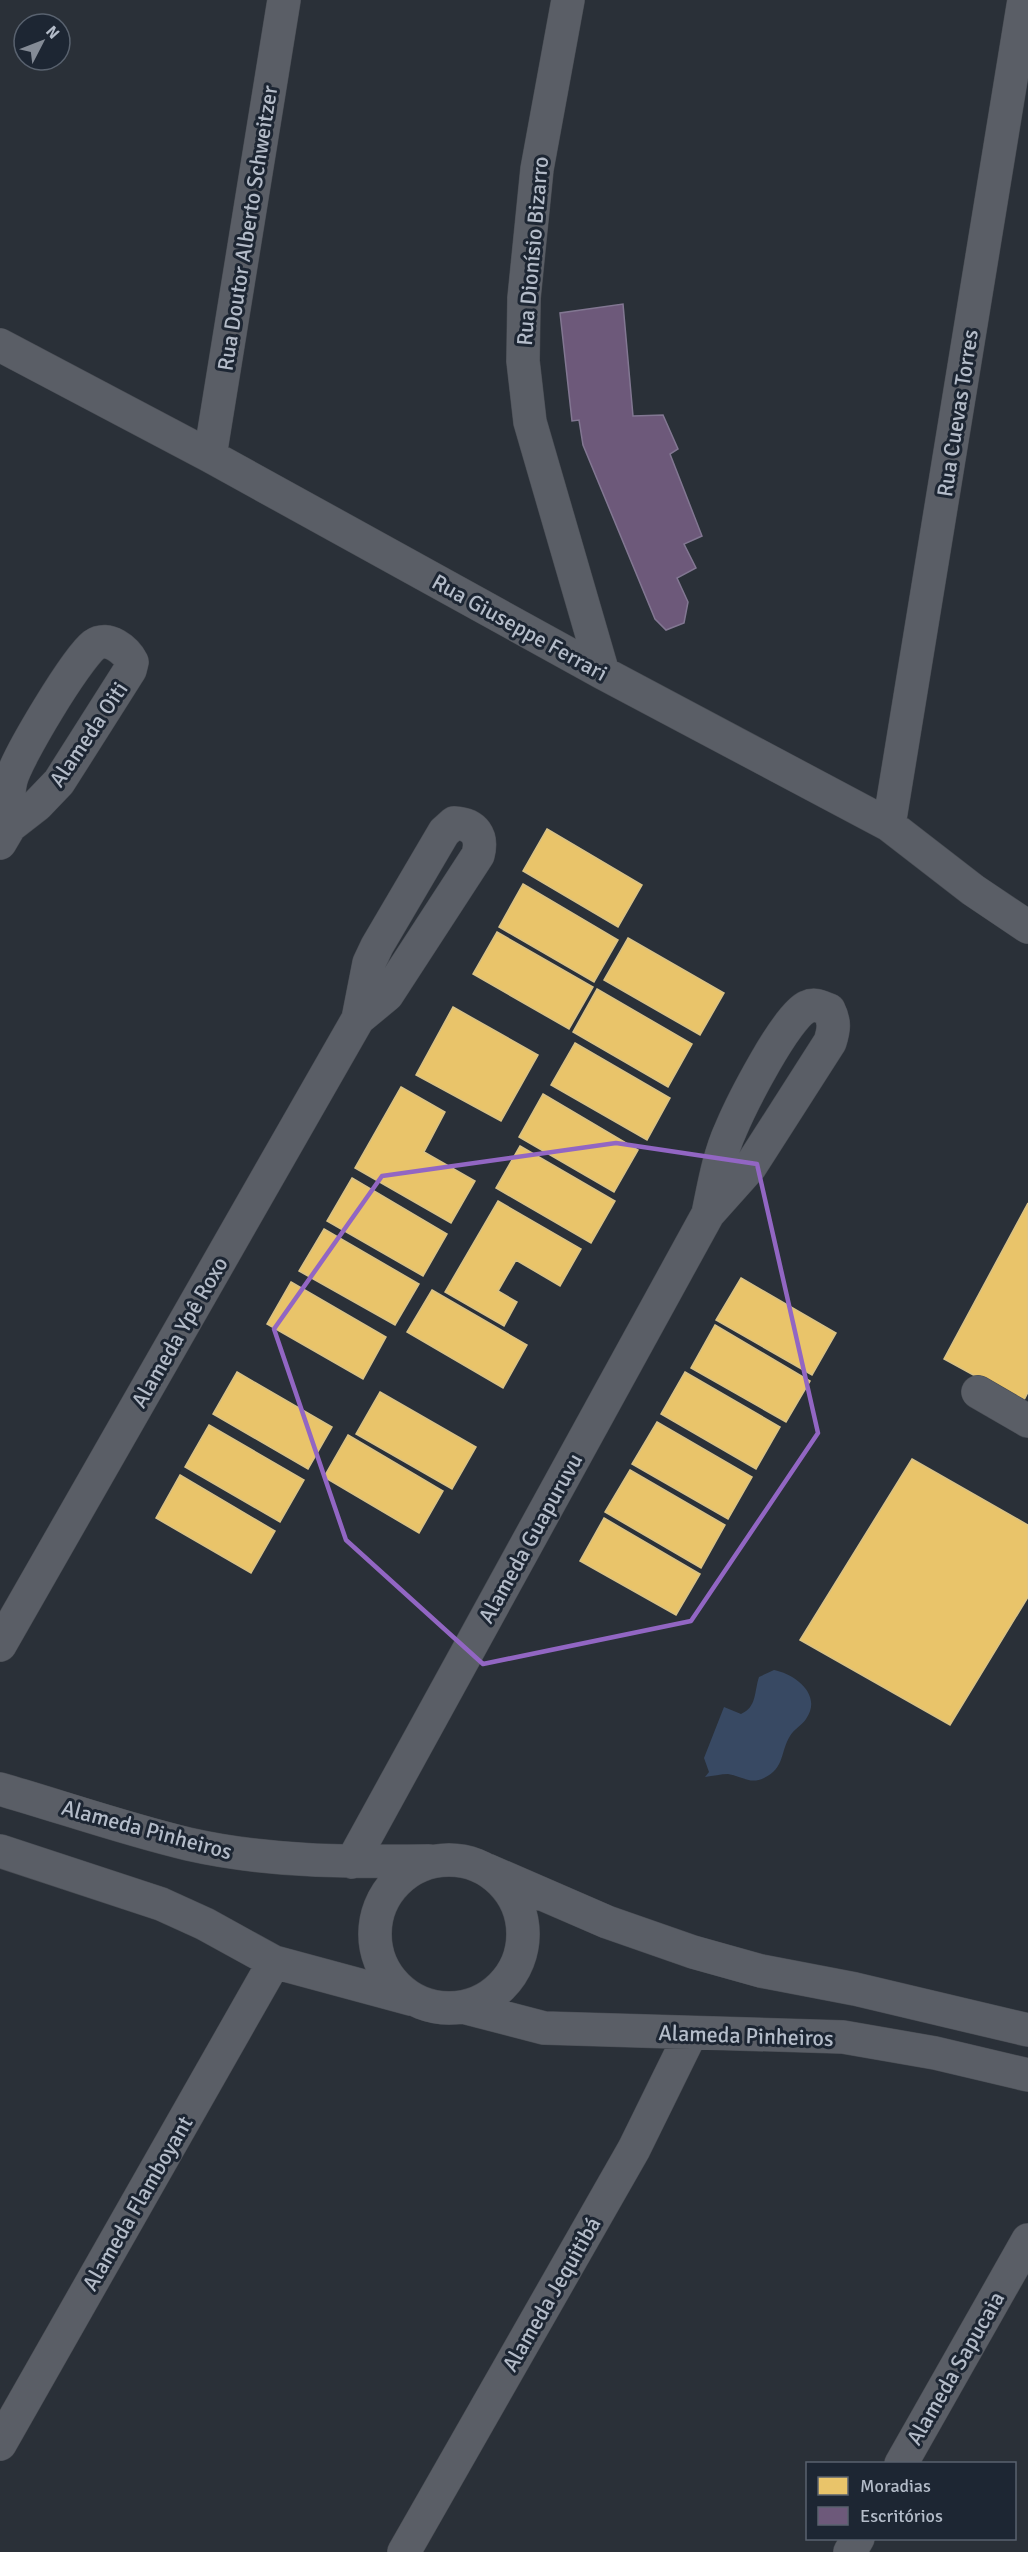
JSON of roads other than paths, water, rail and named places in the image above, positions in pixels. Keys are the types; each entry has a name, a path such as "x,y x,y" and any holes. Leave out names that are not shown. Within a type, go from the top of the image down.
{"street":[{"name":"Rua Doutor Alberto Schweitzer","path":"210,456 284,0"},
{"name":"Rua Dionísio Bizarro","path":"568,0 536,180 524,298 523,361 530,422 603,674"},
{"name":"Rua Cuevas Torres","path":"889,825 1024,0"},
{"name":"Rua Giuseppe Ferrari","path":"0,345 210,456 603,674 889,825 973,890 1028,927"},
{"name":"Alameda Oiti","path":"109,642 122,649 132,662 130,670 59,782 5,835 11,779 63,685 94,645 109,642"},
{"name":"Alameda Ypê Roxo","path":"0,1645 358,1019 373,954 431,851 444,832 454,823 472,827 481,844 478,855 387,995 358,1019"},
{"name":"Alameda Guapuruvu","path":"352,1862 708,1214 750,1167 830,1042 834,1030 834,1019 829,1010 815,1005 800,1011 767,1059 731,1128 718,1169 708,1214"},
{"path":"978,1392 1028,1421"},
{"name":"Alameda Pinheiros","path":"0,1789 188,1844 241,1853 352,1862 440,1860"},
{"path":"0,1851 161,1904 205,1924 274,1962 439,2008 463,2007 487,1998 507,1982 520,1960 524,1935 519,1909 507,1887 487,1870"},
{"path":"415,2001 396,1987 383,1967 376,1945 376,1921 384,1899 398,1881 417,1867 440,1860 464,1861 607,1922 693,1952 760,1971 855,1989 1028,2030"},
{"name":"Alameda Flamboyant","path":"0,2444 274,1962"},
{"name":"Alameda Pinheiros","path":"463,2007 544,2028 843,2037 935,2053 1028,2075"},
{"name":"Alameda Jequitibá","path":"404,2552 634,2149 691,2033"},
{"name":"Alameda Sapucaia","path":"902,2462 1028,2240"}],"water":[{"path":"774,1670 798,1681 809,1694 811,1702 806,1719 790,1736 779,1765 771,1774 754,1781 728,1774 705,1777 709,1772 704,1758 724,1707 741,1714 746,1711 754,1699 759,1677"}]}
